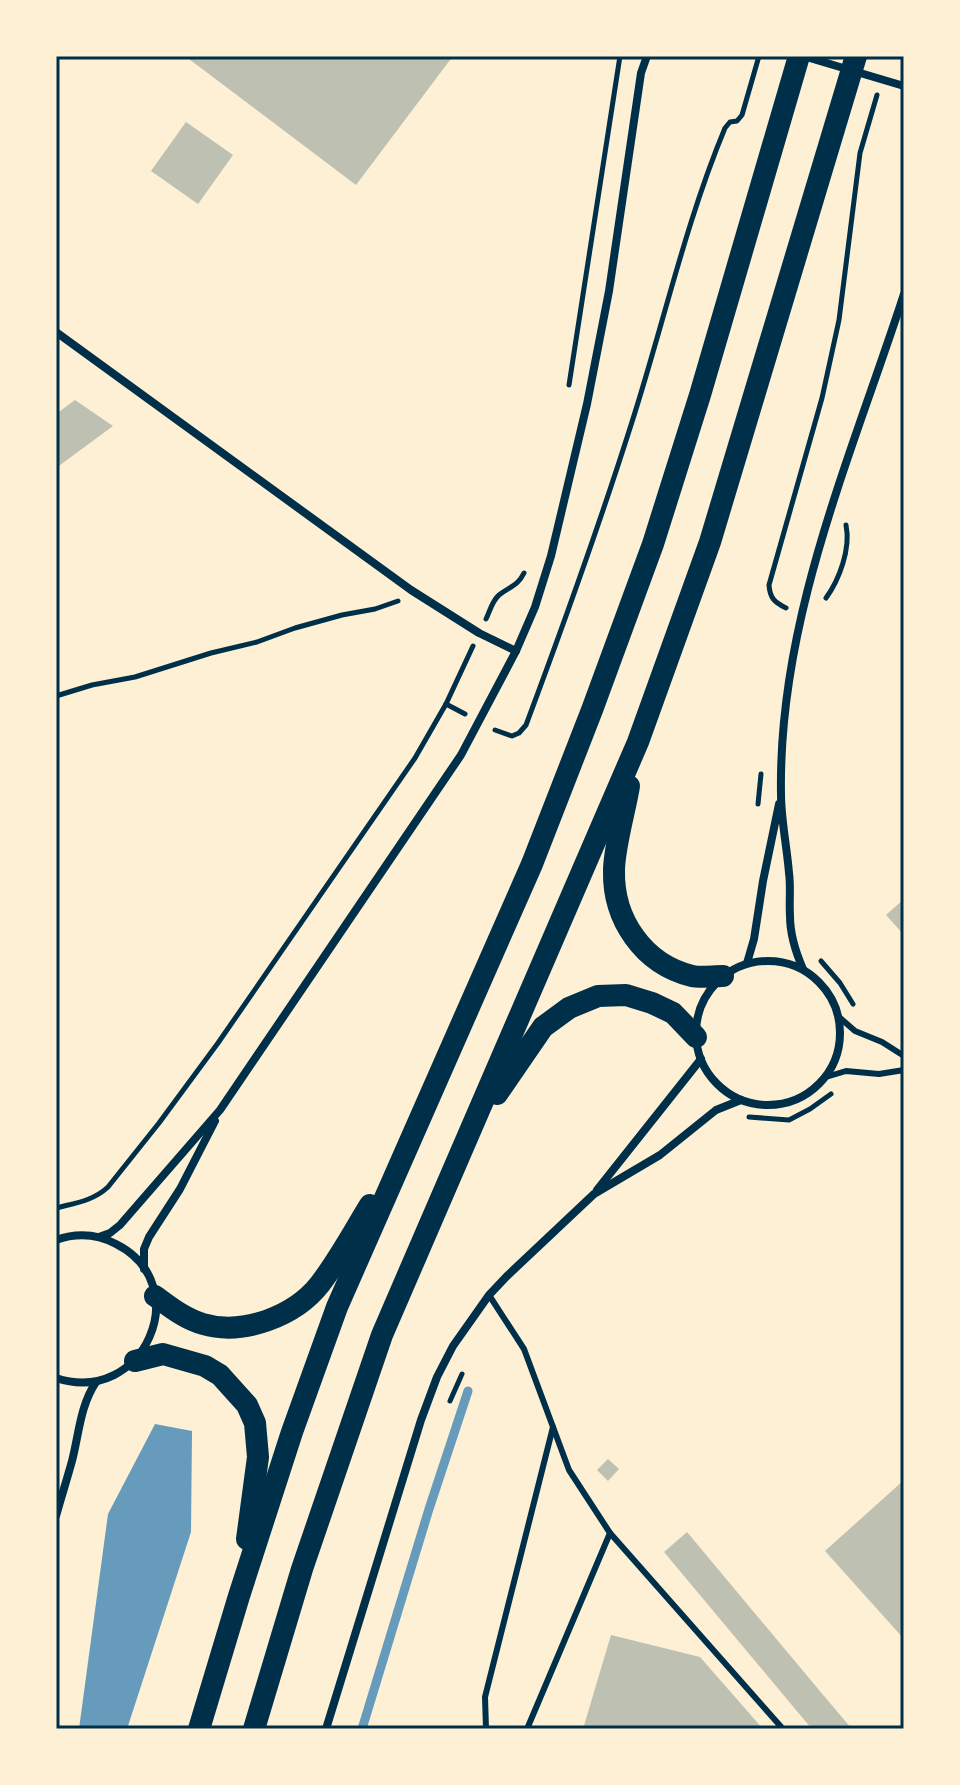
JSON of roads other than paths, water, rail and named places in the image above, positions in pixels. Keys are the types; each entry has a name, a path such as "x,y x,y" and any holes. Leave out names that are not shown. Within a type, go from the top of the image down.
{"highway":[{"path":"199,1729 292,1432 337,1307 532,864 603,682 700,395 801,56"},
{"path":"254,1729 302,1569 382,1335 638,742 710,542 856,56"},
{"path":"638,742 614,867 619,908 625,924 647,953 693,976 723,976"},
{"path":"469,1135 543,1027 569,1008 598,996 626,995 673,1013 698,1048"},
{"path":"155,1296 183,1316 204,1324 227,1328 251,1326 275,1318 302,1301 319,1285 408,1147"},
{"path":"135,1361 163,1354 205,1366 220,1375 247,1405 255,1423 258,1457 239,1596"}],"street":[{"path":"99,1237 120,1225 220,1110 439,788 480,722 516,651 535,607 551,556 587,404 609,291 641,73 647,56"},
{"path":"801,56 904,86"},
{"path":"803,969 797,956 790,918 790,881 781,796 788,695 801,613 836,494 904,294"},
{"path":"56,332 411,590 479,633 516,651"},
{"path":"747,963 781,796"},
{"path":"776,960 803,969 827,989 839,1017 841,1033 834,1064 815,1088 787,1103 756,1104 728,1093 707,1072 698,1048 699,1010 713,986 723,976 747,963 776,960"},
{"path":"594,1194 698,1048"},
{"path":"326,1729 421,1420 453,1346 489,1295 594,1194 660,1155 716,1110 741,1100"},
{"path":"144,1269 144,1249 149,1237 180,1189 220,1110"},
{"path":"56,1240 77,1236 99,1237 125,1248 144,1269 156,1307 149,1342 123,1371 96,1382 81,1383 56,1378"},
{"path":"56,1516 87,1394 96,1382"}],"lane":[{"path":"839,1017 855,1031 882,1042 904,1056"},
{"path":"826,1077 846,1071 879,1074 904,1070"},
{"path":"489,1295 524,1349 569,1470 610,1533 783,1729"},
{"path":"486,1729 485,1697 553,1427"},
{"path":"527,1729 610,1533"}],"water":[{"path":"155,1424 192,1431 191,1532 127,1729 79,1729 108,1514"}],"waterway":[{"path":"362,1729 468,1391"}]}
